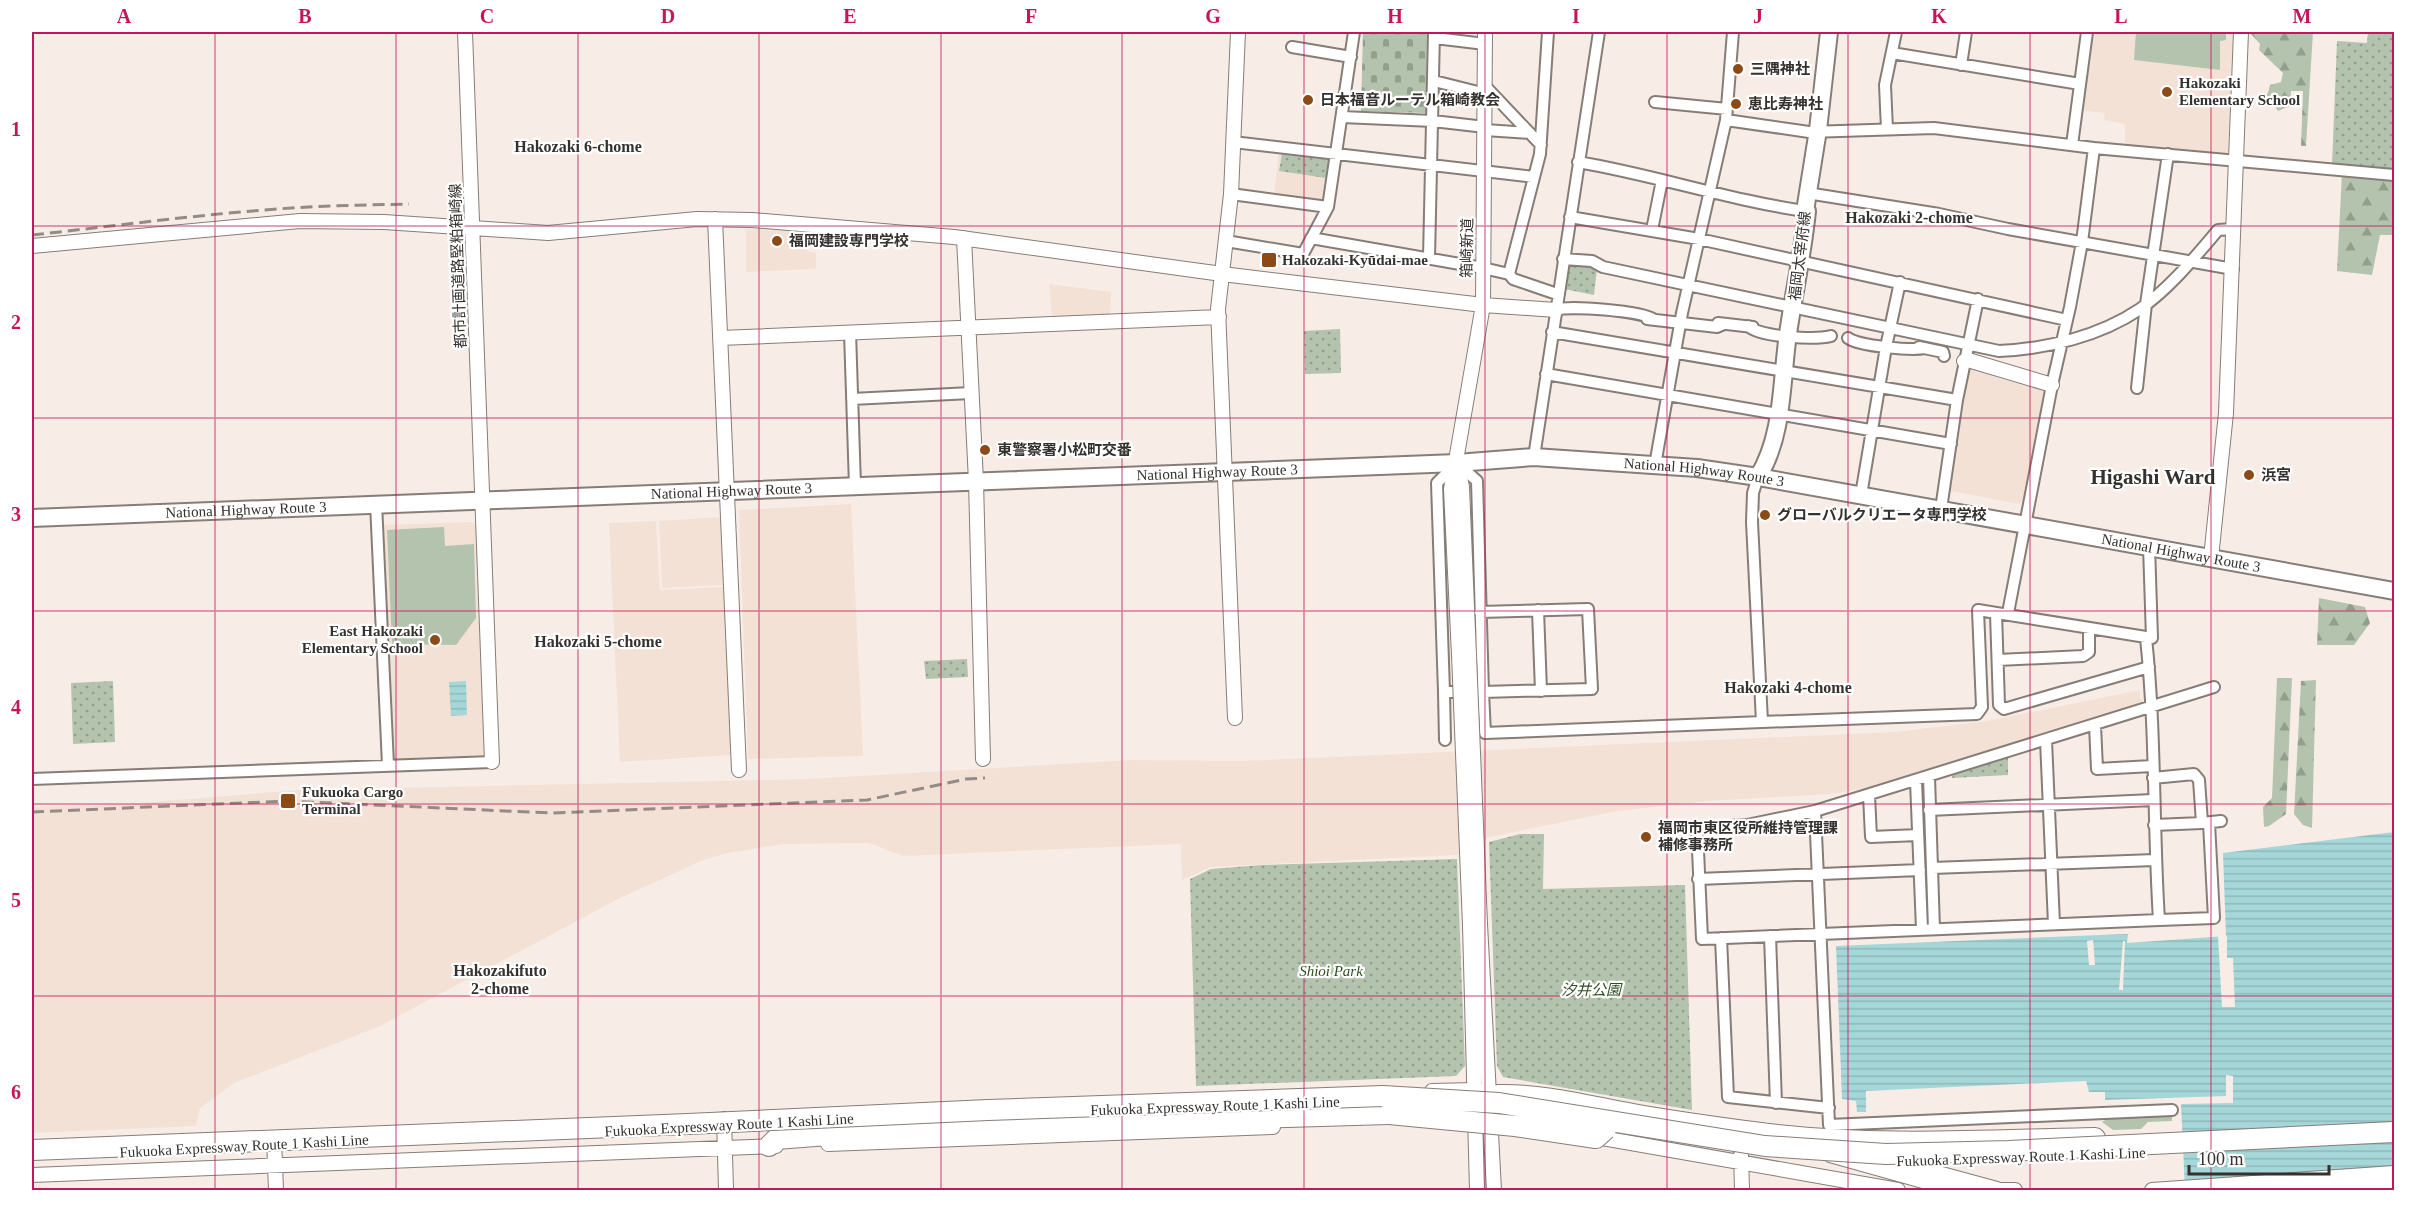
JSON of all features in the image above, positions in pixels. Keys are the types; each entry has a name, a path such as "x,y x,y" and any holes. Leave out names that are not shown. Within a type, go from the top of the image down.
{"highway":[{"path":"1487,1092 1527,1094 1767,1134 1829,1139 1969,1142 2119,1137 2159,1144"},
{"name":"Fukuoka Expressway Route 1 Kashi Line","path":"32,1149 1372,1096 1499,1103 1765,1146 1828,1151 1957,1153 2394,1135"},
{"name":"Fukuoka Expressway Route 1 Kashi Line","path":"32,1155 1329,1101 1435,1106 1606,1129 1742,1151 1827,1159 1899,1162 1986,1162 2126,1155 2394,1135"},
{"path":"769,1146 776,1138 933,1126 1389,1114 1515,1126 1596,1138 1606,1129"}],"main road":[{"name":"福岡太宰府線","path":"1758,477 1768,460 1786,371 1788,336 1802,262 1807,193 1818,130 1829,32"},
{"name":"National Highway Route 3","path":"32,518 1226,470 1457,463 1534,458 1655,465 1758,477 2394,591"}],"street":[{"name":"都市計画道路堅粕箱崎線","path":"465,32 492,762"},
{"path":"1235,718 1219,317 1231,194 1238,32"},
{"path":"1226,241 1303,254 1328,207 1338,155 1354,32"},
{"path":"1509,274 1541,145 1548,32"},
{"path":"1534,458 1557,294 1599,32"},
{"path":"1655,465 1674,352 1726,120 1733,32"},
{"path":"1887,129 1885,85 1896,32"},
{"path":"1961,65 1966,32"},
{"path":"2072,145 2087,32"},
{"path":"2211,558 2226,412 2241,32"},
{"path":"1429,258 1435,35 1485,38"},
{"name":"箱崎新道","path":"1483,1119 1487,1092 1475,924 1464,655 1451,489 1483,306 1485,38"},
{"path":"1292,47 1351,57"},
{"path":"1893,53 2080,84"},
{"path":"1434,81 1486,90 1541,145"},
{"path":"1655,102 1727,109"},
{"path":"1342,117 1433,121 1530,133"},
{"path":"1726,120 1809,132 1934,128 2094,148 2394,175"},
{"path":"1233,142 1431,167 1534,177"},
{"path":"2008,613 2082,242 2094,148"},
{"path":"2137,388 2146,304 2168,154"},
{"path":"1578,162 1710,193 1805,211"},
{"path":"1652,230 1662,180"},
{"path":"1807,193 1939,214 2233,269"},
{"path":"1231,194 1328,207"},
{"path":"1570,217 1699,239 2067,320"},
{"path":"715,219 739,770"},
{"path":"32,246 300,221 384,222 567,233 715,219 845,226 964,238 1222,274 1483,306 1633,312 1639,317 1681,323 1700,325 1706,322 1748,326 1762,328 1767,333 1788,336 1822,339 1831,336 1848,338 1855,343 1868,345 1916,350 1925,348 2052,385"},
{"path":"1563,259 1592,261 1603,267 1968,345 1999,351 2029,350 2061,342 2109,324 2146,304 2192,261 2218,230 2234,229"},
{"path":"964,238 976,481 983,759"},
{"path":"1311,238 1484,268 1509,274 1514,279 1557,294"},
{"path":"1861,495 1899,282"},
{"path":"1941,509 1957,400 1978,299"},
{"path":"720,338 1219,317"},
{"path":"850,332 855,486"},
{"path":"1552,332 1957,400"},
{"path":"1546,374 1779,412 1951,444"},
{"path":"852,399 971,393"},
{"path":"1445,740 1437,483 1457,463 1477,481 1485,733 1977,714 1982,707 1978,610 2008,613 2152,638 2149,546"},
{"path":"1758,477 1753,493 1752,522 1762,722"},
{"path":"376,503 388,765"},
{"path":"1444,692 1592,688 1588,609 1480,612"},
{"path":"1538,610 1541,691"},
{"path":"1996,613 1999,705 2004,709 2149,667"},
{"path":"1998,660 2083,656 2089,652 2090,628"},
{"path":"2146,638 2159,921"},
{"path":"2153,778 2194,774 2199,780 2214,918 1702,939 1697,828 1747,825 1815,811 2214,687"},
{"path":"2095,725 2097,769 2152,766"},
{"path":"2046,740 2054,924"},
{"path":"32,779 492,762"},
{"path":"1929,777 1934,929"},
{"path":"1916,781 1922,929"},
{"path":"1869,795 1871,837 1918,835"},
{"path":"1929,810 2153,800"},
{"path":"1815,811 1829,1125 2172,1110"},
{"path":"2154,825 2221,821"},
{"path":"1932,868 2155,860"},
{"path":"1698,879 1920,870"},
{"path":"1770,936 1776,1103"},
{"path":"1721,938 1728,1097 1829,1108"},
{"path":"32,1149 1329,1093 1487,1092 1540,1112 1740,1144 1855,1152 1919,1166 1994,1190 2015,1191"},
{"path":"724,1119 726,1191"},
{"path":"1477,1191 1483,1119"},
{"path":"1483,1119 1494,1191"},
{"path":"32,1175 1483,1119 1533,1124 1899,1191"},
{"path":"274,1139 276,1191"},
{"path":"1740,1144 1742,1191"},
{"path":"1820,1151 1845,1161 1923,1181 1978,1191"},
{"path":"2152,1191 2394,1173"},
{"path":"2289,1191 2394,1184"}],"shaded area":[{"name":"Hakozaki Elementary School","path":"2092,32 2233,32 2228,152 2224,155 2125,147 2125,124 2104,120 2105,113 2080,110"},
{"path":"1279,151 1333,158 1326,201 1274,196"},
{"name":"福岡建設専門学校","path":"746,229 808,230 807,251 816,253 816,269 746,272"},
{"path":"1049,284 1111,292 1110,317 1052,317"},
{"path":"1970,367 2001,379 2042,389 2044,393 2024,500 2018,504 1946,490 1965,369"},
{"path":"851,504 863,756 748,759 739,510"},
{"path":"720,517 724,585 662,588 659,521"},
{"path":"656,521 660,590 724,587 731,755 620,762 609,523"},
{"name":"East Hakozaki Elementary School","path":"472,522 477,526 486,755 394,759 384,525"},
{"name":"Fukuoka Cargo Terminal","path":"2140,690 2140,699 2145,702 2144,706 1891,784 1831,794 1707,801 1617,811 1490,837 1456,855 1211,867 1182,880 1181,844 903,856 869,843 784,844 728,853 701,861 618,899 378,1027 234,1083 200,1108 196,1126 32,1133 32,807 127,804 299,790 807,779 1131,760 1242,761 1895,732 1987,721"}],"green space":[{"path":"1363,32 1427,32 1426,113 1361,111"},
{"path":"2136,32 2226,32 2226,40 2220,41 2220,70 2134,60"},
{"path":"2252,32 2313,32 2306,146 2301,146 2303,91 2291,91 2290,106 2278,111 2272,102 2266,102 2263,96 2268,93 2270,85 2281,82 2283,73 2259,50 2260,44 2251,34"},
{"path":"2368,32 2394,32 2394,171 2332,165 2337,41 2367,43"},
{"path":"1282,154 1329,160 1326,178 1279,171"},
{"path":"2342,173 2394,181 2394,235 2380,235 2372,275 2337,271"},
{"path":"1567,261 1597,269 1594,295 1564,289"},
{"path":"1340,329 1341,373 1305,374 1304,331"},
{"path":"444,527 445,546 474,544 476,618 456,645 392,644 387,530"},
{"path":"2319,598 2365,607 2370,623 2354,645 2317,645"},
{"path":"967,659 968,677 926,679 924,661"},
{"path":"2277,678 2292,678 2286,814 2264,827 2263,807 2272,798"},
{"path":"2316,680 2312,828 2303,825 2294,814 2301,681"},
{"path":"113,681 115,742 73,744 71,683"},
{"path":"2008,756 2008,775 1952,778 1953,773"},
{"name":"汐井公園","path":"1520,834 1544,834 1543,889 1685,885 1692,1110 1503,1077 1497,1066 1489,842"},
{"name":"Shioi Park","path":"1457,859 1465,1066 1456,1076 1196,1086 1190,879 1211,869 1262,865"},
{"path":"2172,1115 2172,1121 2148,1122 2141,1129 2113,1130 2102,1122 2107,1119"}],"water":[{"path":"466,681 467,715 451,716 449,682"},
{"path":"2394,832 2394,1190 2185,1190 2181,1104 2233,1103 2233,1076 2226,1075 2226,1096 2105,1100 2105,1092 2089,1092 2086,1081 1866,1091 1866,1112 1857,1112 1856,1101 1842,1099 1836,946 2124,934 2128,934 2127,943 2226,936 2223,853"}],"pier":[{"path":"2218,936 2227,936 2227,958 2233,958 2235,1007 2222,1007"},
{"path":"2093,940 2095,965 2089,965 2087,941"},
{"path":"2123,941 2125,941 2123,990 2119,990"}],"railway":[{"path":"32,235 239,212 321,206 409,204"},
{"path":"32,812 288,801 551,813 867,800 966,779 985,778"}],"place":[{"name":"三隅神社","path":"1738,69"},
{"name":"Hakozaki Elementary School","path":"2167,92"},
{"name":"日本福音ルーテル箱崎教会","path":"1308,100"},
{"name":"恵比寿神社","path":"1736,104"},
{"name":"福岡建設専門学校","path":"777,241"},
{"name":"Hakozaki-Kyūdai-mae","path":"1269,260"},
{"name":"東警察署小松町交番","path":"985,450"},
{"name":"浜宮","path":"2249,475"},
{"name":"グローバルクリエータ専門学校","path":"1765,515"},
{"name":"East Hakozaki Elementary School","path":"435,640"},
{"name":"Fukuoka Cargo Terminal","path":"288,801"},
{"name":"福岡市東区役所維持管理課 補修事務所","path":"1646,837"}],"district":[{"name":"Hakozaki 6-chome","path":"578,146"},
{"name":"Hakozaki 2-chome","path":"1909,217"},
{"name":"Higashi Ward","path":"2153,477"},
{"name":"Hakozaki 5-chome","path":"598,641"},
{"name":"Hakozaki 4-chome","path":"1788,687"},
{"name":"Hakozakifuto 2-chome","path":"500,979"}]}
